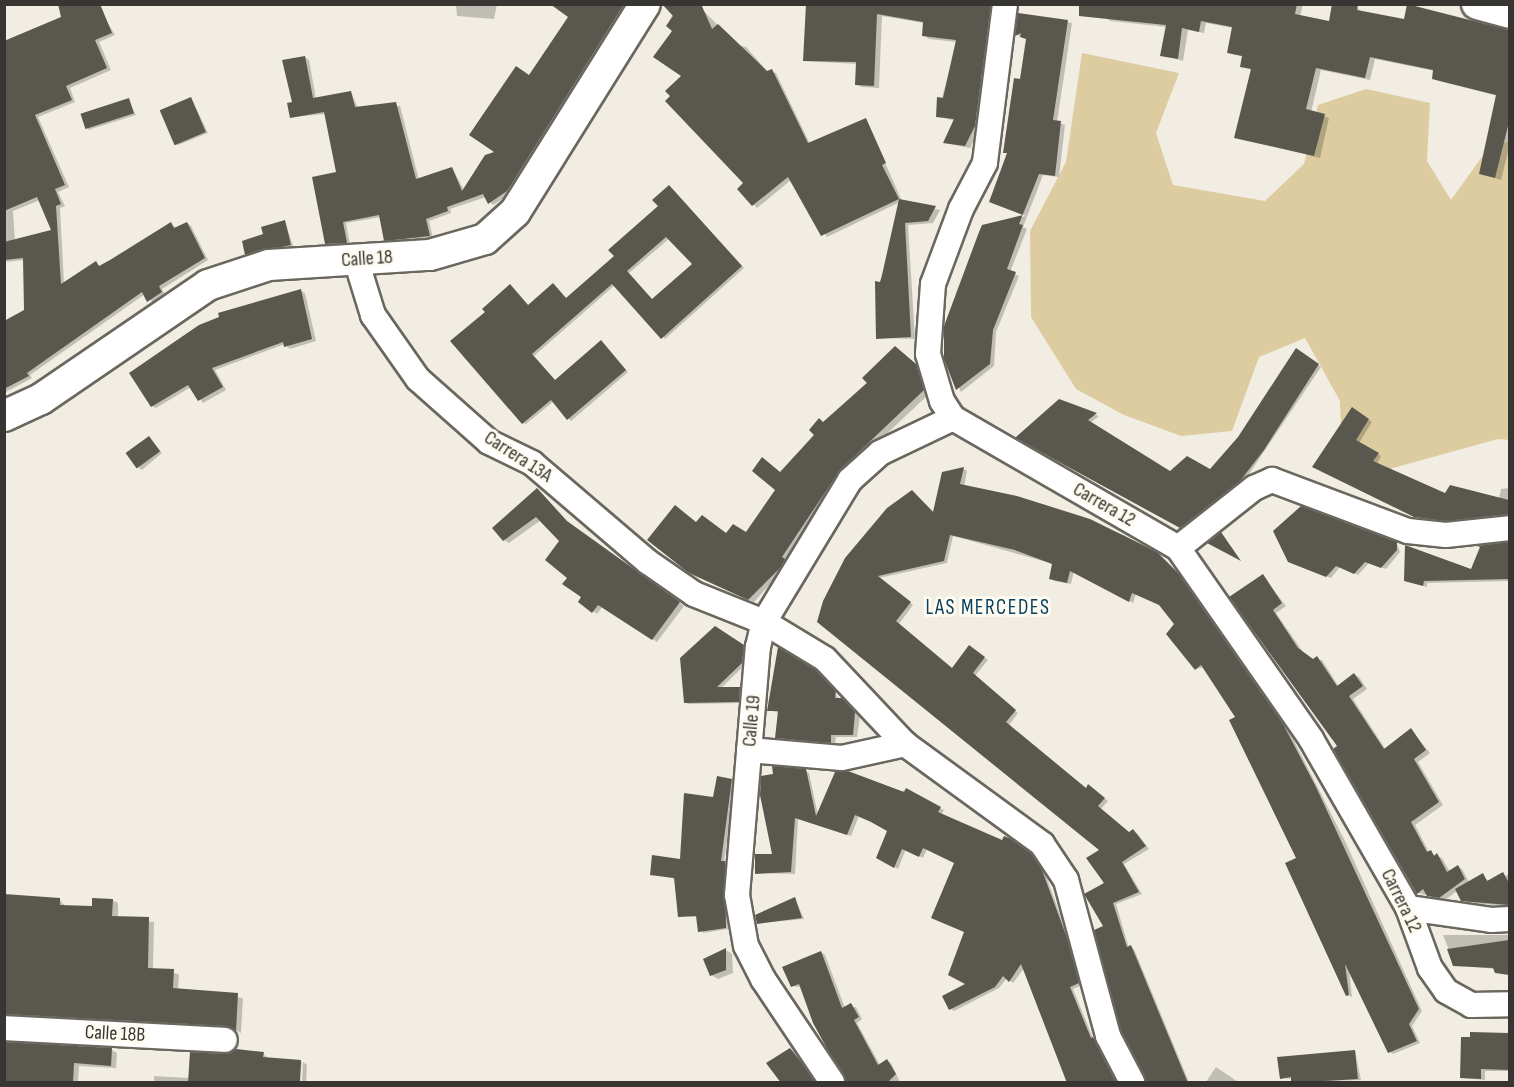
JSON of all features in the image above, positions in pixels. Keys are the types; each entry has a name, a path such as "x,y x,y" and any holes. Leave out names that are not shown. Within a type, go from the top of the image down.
{"main road":[{"name":"Calle 18","path":"4,416 41,399 208,285 269,265 430,255 485,239 515,212 645,4"},
{"path":"1477,4 1509,13"}],"street":[{"path":"953,418 942,401 928,354 933,284 962,209 985,163 1005,4"},
{"name":"Carrera 13A","path":"356,260 379,324 418,379 480,434 532,463 648,562 694,594 764,622 825,659 905,744 1042,844 1066,880 1108,1036 1132,1083"},
{"name":"Carrera 12","path":"953,418 1179,548 1311,739 1408,908 1430,968 1446,991 1471,1005 1509,1004"},
{"name":"Calle 19","path":"832,1083 763,979 746,946 737,895 764,622 850,480 880,453 953,418"},
{"path":"1179,548 1254,488 1272,480 1408,531 1446,535 1509,528"},
{"path":"750,750 842,758 905,744"},
{"path":"1408,908 1491,920 1509,919"},
{"name":"Calle 18B","path":"4,1028 225,1040"}],"shaded area":[{"path":"1082,53 1179,73 1156,133 1173,185 1265,201 1304,164 1318,105 1366,89 1430,103 1427,161 1451,200 1492,143 1509,142 1509,440 1498,439 1357,478 1342,447 1340,401 1305,338 1259,357 1232,431 1181,436 1124,415 1076,389 1031,317 1030,231 1066,162"}],"building":[{"path":"58,4 100,4 112,33 95,40 107,68 66,86 72,100 35,115 65,185 55,189 61,204 56,206 61,284 96,261 99,266 110,260 171,222 174,228 187,222 205,258 159,286 162,292 147,302 142,292 27,373 29,376 4,389 4,321 24,310 23,258 4,260 4,242 51,230 37,197 4,211 4,41 61,17"},
{"path":"550,4 624,4 507,191 488,204 483,194 447,207 448,211 426,219 430,236 384,241 379,215 343,222 347,243 325,244 312,177 336,172 324,112 290,118 287,103 292,102 282,60 305,56 313,98 351,91 355,107 396,102 416,179 452,167 462,191 485,155 494,152 469,135 516,66 529,75 568,17"},
{"path":"662,4 701,4 712,29 718,24 767,71 772,69 808,143 866,118 886,163 882,165 899,199 821,236 788,177 752,206 737,189 743,183 665,101 670,96 665,91 681,76 653,57 672,31 666,26 673,16"},
{"path":"806,4 991,4 975,126 965,146 943,143 954,119 936,117 937,97 943,98 956,40 922,36 923,22 877,14 874,86 855,85 856,62 803,61"},
{"path":"1079,4 1297,4 1295,14 1329,21 1332,4 1358,4 1357,10 1404,19 1407,4 1509,30 1509,122 1495,178 1479,174 1496,95 1432,79 1433,70 1370,57 1365,78 1316,68 1306,109 1325,114 1314,156 1234,138 1251,69 1240,67 1242,56 1227,53 1232,27 1201,21 1199,32 1182,28 1178,59 1160,56 1166,25 1079,16"},
{"path":"1018,13 1068,20 1053,120 1061,121 1055,176 1039,174 1023,215 989,202 1007,153 1003,153 1014,78 1020,79 1026,39 1020,37 1021,33 1015,36"},
{"path":"191,97 206,132 175,145 160,110"},
{"path":"129,98 134,113 85,129 80,114"},
{"path":"669,185 742,266 661,339 612,284 532,354 555,380 601,340 626,370 567,420 551,400 522,424 450,341 485,312 482,309 510,284 528,305 553,283 566,298 614,256 608,250 658,206 652,200","holes":["666,237 692,264 652,299 627,271"]},
{"path":"899,199 936,206 928,221 905,223 911,337 876,339 875,281 880,282"},
{"path":"1023,215 1019,224 1023,225 1007,269 1016,272 993,330 990,364 956,390 944,359 944,326 979,232 982,225"},
{"path":"285,220 291,245 245,255 242,241 263,234 261,227"},
{"path":"301,289 312,339 284,347 283,342 212,368 223,387 198,401 188,385 151,407 129,373 199,325 219,317 218,313"},
{"path":"895,346 916,364 924,390 840,470 782,557 785,559 780,568 748,600 689,573 647,540 675,505 696,522 702,515 726,533 733,524 746,532 775,490 752,471 762,457 780,472 814,435 809,430 819,418 823,422 867,383 862,378"},
{"path":"1296,348 1319,364 1264,450 1240,481 1180,528 1015,438 1059,399 1097,413 1088,420 1170,471 1187,456 1210,469 1238,437"},
{"path":"1352,407 1369,419 1356,440 1379,453 1373,461 1445,493 1450,485 1509,500 1509,514 1446,521 1414,517 1312,467"},
{"path":"149,436 160,451 137,468 126,453"},
{"path":"964,467 960,484 1017,496 1090,519 1157,552 1178,573 1283,724 1316,787 1419,1009 1409,1024 1417,1041 1388,1053 1345,964 1349,995 1346,996 1285,863 1296,858 1229,720 1235,717 1201,665 1195,670 1166,634 1174,624 1159,605 1132,593 1129,602 1070,571 1067,583 1049,579 1052,564 1015,550 950,535 944,561 878,576 911,602 896,621 952,668 969,645 985,657 973,673 1016,710 1006,722 1086,788 1088,784 1105,798 1098,806 1129,832 1133,829 1146,846 1122,862 1139,892 1113,903 1127,947 1131,945 1188,1083 1146,1083 1121,1031 1094,930 1103,926 1084,894 1104,883 1086,858 1099,850 817,622 823,601 845,558 887,508 912,490 933,512 942,472"},
{"path":"537,488 567,521 680,602 652,640 598,605 592,613 578,602 581,597 562,584 567,578 545,560 559,541 536,517 503,541 492,528"},
{"path":"1301,506 1397,542 1397,550 1381,568 1365,562 1354,574 1336,566 1326,577 1288,562 1273,531"},
{"path":"1221,532 1241,561 1207,543"},
{"path":"1509,542 1509,579 1424,581 1423,586 1404,581 1405,545 1471,569 1480,547 1477,546"},
{"path":"1263,574 1282,603 1273,610 1298,648 1313,659 1317,656 1337,686 1354,673 1363,686 1349,696 1384,749 1411,728 1426,750 1414,759 1439,802 1411,822 1427,852 1431,850 1434,856 1437,853 1447,872 1458,865 1465,879 1439,898 1427,896 1423,889 1417,894 1333,749 1337,746 1229,597"},
{"path":"715,626 744,645 742,663 717,687 740,687 739,702 684,703 680,658"},
{"path":"778,647 816,670 836,691 835,698 842,698 855,712 853,735 831,735 831,743 775,738 778,711 767,711"},
{"path":"772,766 806,769 816,816 835,772 848,771 904,792 906,788 941,807 938,812 1002,840 1004,836 1011,839 1032,854 1042,870 1067,938 1079,983 1070,987 1091,1038 1093,1037 1116,1083 1067,1083 1021,964 1009,982 1003,976 995,987 949,1010 942,996 965,984 948,975 964,932 931,918 954,863 923,848 919,857 902,849 894,868 876,858 887,831 871,822 855,815 847,835 795,818 791,872 755,874 755,854 772,854 760,795 761,776 773,774"},
{"path":"717,776 732,779 721,861 725,861 726,928 698,932 696,916 678,917 674,878 650,875 652,855 680,859 684,793 713,797"},
{"path":"1503,872 1509,883 1509,905 1461,901 1455,889 1483,873 1487,881"},
{"path":"4,894 60,898 60,905 92,906 92,898 113,899 112,916 149,917 148,968 174,969 173,988 238,993 236,1031 226,1026 4,1014"},
{"path":"795,897 802,918 757,924 755,915"},
{"path":"1509,940 1509,975 1495,973 1493,968 1453,966 1447,949"},
{"path":"726,948 726,970 710,976 703,959"},
{"path":"821,951 842,1008 851,1003 859,1017 854,1020 878,1065 887,1059 896,1074 887,1083 846,1083 813,1023 799,984 791,987 782,967"},
{"path":"1470,1032 1509,1033 1509,1070 1481,1069 1481,1079 1460,1078 1461,1037 1470,1037"},
{"path":"4,1042 112,1048 111,1066 74,1063 73,1083 4,1083"},
{"path":"790,1048 815,1083 781,1083 766,1063"},
{"path":"236,1049 264,1052 263,1057 301,1060 300,1083 188,1083 190,1052 224,1054"},
{"path":"1355,1050 1358,1079 1291,1083 1291,1077 1280,1079 1277,1057"}],"district":[{"name":"LAS MERCEDES","path":"988,608"}]}
